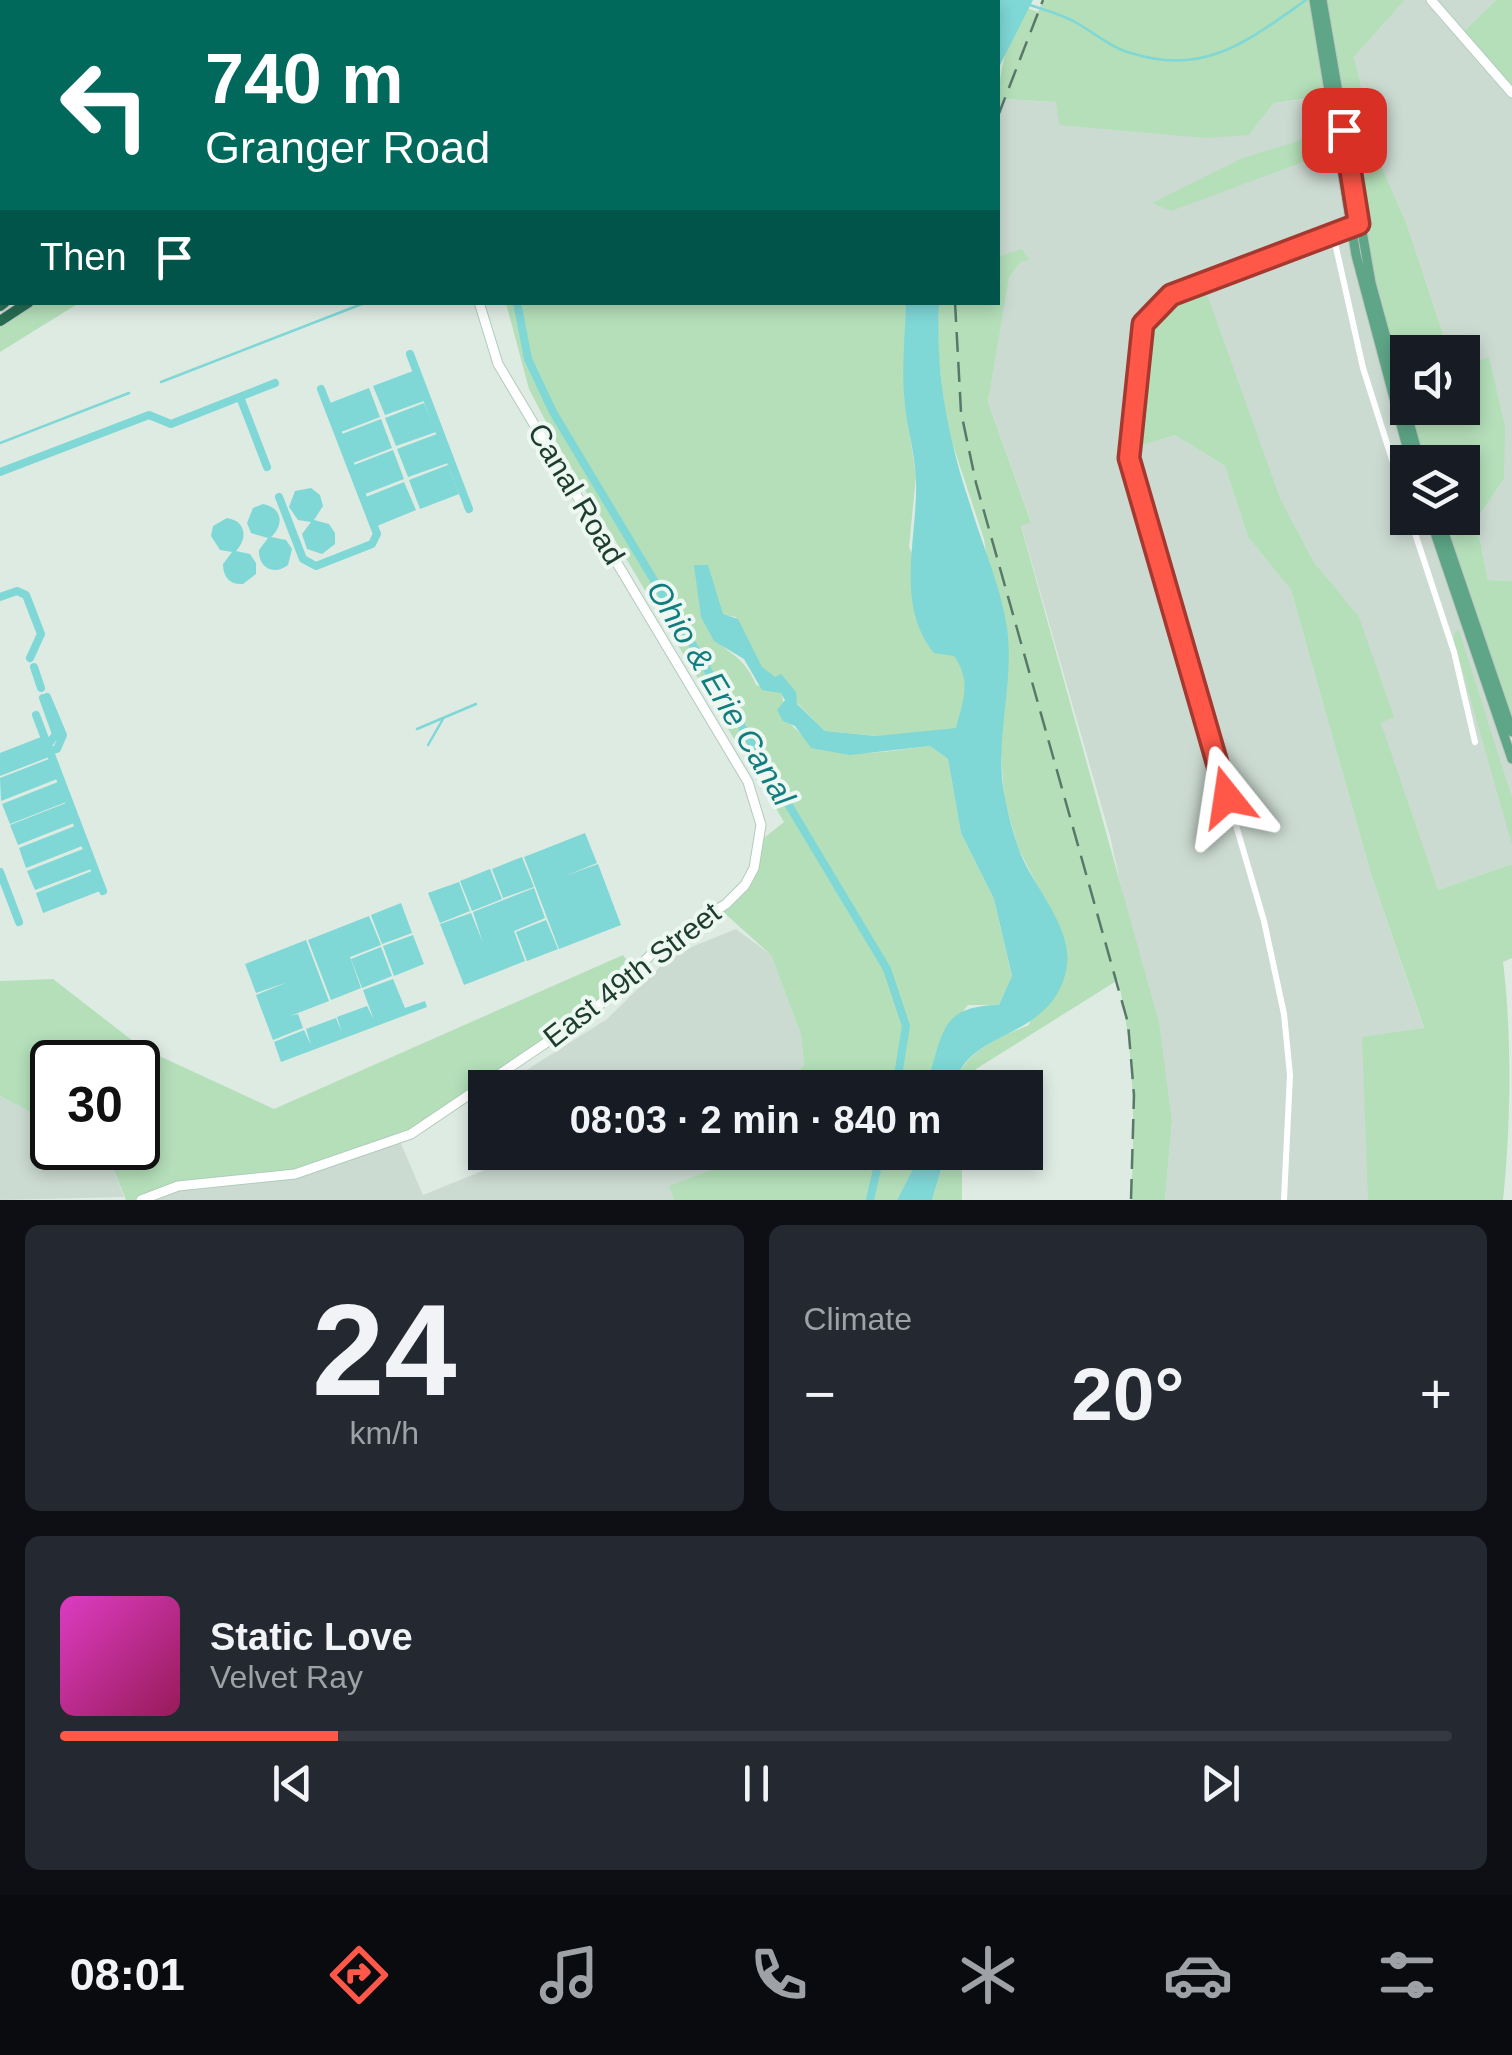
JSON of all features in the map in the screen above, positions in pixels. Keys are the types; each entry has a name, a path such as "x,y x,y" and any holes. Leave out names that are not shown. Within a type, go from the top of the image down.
{"highway":[{"path":"0,321 24,305"}],"main road":[{"path":"1314,0 1326,46 1373,331 1406,445"},
{"path":"1320,15 1322,0"},
{"path":"1355,226 1415,445"},
{"path":"1436,535 1512,759"},
{"path":"1445,535 1512,730"}],"street":[{"path":"1431,0 1512,93"},
{"path":"1284,1200 1290,1074 1284,1014 1264,922 1134,477 1129,437 1141,336 1158,305 1171,295 1355,226"},
{"path":"1333,234 1363,368 1390,455"},
{"name":"Canal Road","path":"481,305 498,364 748,782"},
{"path":"1416,535 1454,652 1475,742"},
{"name":"East 49th Street","path":"141,1200 178,1186 294,1174 411,1134 593,1011 661,945 726,904 745,885 754,868 761,825 748,782"}],"shaded area":[{"path":"1405,0 1496,0 1461,34 1512,93 1512,581 1488,580 1479,535 1480,514 1504,479 1489,358 1480,361 1480,335 1443,335 1406,222 1379,161 1354,57"},
{"path":"1329,96 1356,255 1390,390 1390,425 1399,425 1404,445 1390,445 1390,535 1436,535 1512,759 1512,864 1438,890 1380,722 1393,716 1359,618 1314,562 1281,500 1203,284 1130,448 1175,435 1225,466 1248,537 1291,590 1372,877 1424,1029 1369,1140 1368,1200 1165,1200 1172,1121 1110,836 1021,525 1031,521 988,402 1009,273 1000,269 1000,111 1004,99 1057,102 1059,124 1249,135 1274,103"},
{"path":"736,929 771,955 801,1035 804,1066 799,1070 526,1070 607,1019 672,955"},
{"path":"0,1096 30,1112 30,1170 114,1170 124,1197 0,1200"},
{"path":"399,1139 423,1195 485,1170 711,1170 670,1186 674,1200 141,1200 178,1186"}],"green space":[{"path":"1043,0 1405,0 1354,57 1379,161 1406,222 1443,335 1390,335 1390,358 1338,94 1274,103 1249,135 1205,138 1059,125 1056,102 1005,99 1000,111 1000,80 1008,46 1027,8 1038,12"},
{"path":"1496,0 1512,0 1512,93 1461,34"},
{"path":"1325,125 1328,156 1322,163 1306,161 1171,211 1152,203 1243,158 1298,141"},
{"path":"1022,249 1029,260 1020,262 1009,277 988,402 1031,522 1021,526 1159,1023 1172,1121 1165,1200 1131,1200 1132,1089 1118,980 976,1070 962,1070 994,1041 1029,1025 1060,929 1018,848 1004,797 1000,735 1006,681 984,539 947,427 937,344 939,305 1000,305 1000,256"},
{"path":"1203,283 1281,500 1314,562 1359,617 1394,717 1381,723 1438,890 1512,864 1512,958 1503,962 1509,1080 1503,1200 1368,1200 1362,1037 1424,1028 1372,877 1291,590 1248,537 1225,466 1175,435 1129,449 1143,324 1158,305"},
{"path":"26,305 76,305 0,352 0,321"},
{"path":"507,305 906,305 904,397 916,476 909,547 964,670 966,699 956,729 878,736 825,731 762,668 736,617 725,615 707,627 717,642 744,665 756,685 781,692 785,717 819,745 854,753 930,746 948,759 961,833 994,899 1012,977 999,1005 968,1005 943,1037 931,1070 799,1070 804,1066 801,1035 771,955 720,909 745,885 760,841 784,822 558,445 529,389"},
{"path":"1489,357 1505,427 1504,479 1480,514 1480,445 1415,445 1409,425 1480,425 1480,360"},
{"path":"1445,535 1479,535 1488,580 1512,581 1512,727"},
{"path":"1459,630 1512,798 1512,845 1454,641 1454,633"},
{"path":"623,955 634,971 593,1011 506,1070 468,1070 468,1095 411,1134 295,1174 178,1186 141,1200 126,1200 114,1170 160,1170 160,1056 274,1109"},
{"path":"53,979 132,1040 30,1040 30,1112 0,1096 0,981"},
{"path":"711,1170 912,1170 897,1200 674,1200 669,1186"},
{"path":"941,1170 962,1170 962,1200 932,1200"}],"water":[{"path":"1000,0 1033,0 1000,65"},
{"path":"906,305 939,305 941,380 949,430 1007,628 1008,672 1001,759 1006,803 1018,847 1057,920 1067,950 1059,990 1046,1008 974,1054 961,1070 931,1070 946,1027 964,1011 999,1005 1012,976 994,899 961,833 948,759 930,746 850,755 811,748 777,710 785,700 781,693 762,690 744,659 714,641 701,617 694,565 708,565 723,614 738,619 762,667 775,677 781,674 796,692 797,704 825,731 876,736 956,728 964,691 963,674 954,656 934,653 922,634 911,592 916,480 904,396"},
{"path":"413,371 424,401 385,415 373,386"},
{"path":"369,388 380,417 341,432 330,403"},
{"path":"424,403 436,432 396,446 385,418"},
{"path":"381,419 392,448 353,463 342,434"},
{"path":"437,434 448,463 408,477 397,449"},
{"path":"393,450 404,479 365,494 354,465"},
{"path":"448,465 459,494 420,509 409,480"},
{"path":"404,482 416,510 377,526 366,497"},
{"path":"311,488 320,495 323,506 314,520 329,524 335,533 335,544 322,554 307,549 302,534 311,522 298,520 289,507 295,491"},
{"path":"263,504 275,509 279,517 271,537 286,540 292,549 288,565 277,570 264,566 259,556 268,538 251,533 247,523 253,508"},
{"path":"227,518 238,523 243,531 236,551 250,554 256,563 256,574 243,584 231,582 226,576 223,564 232,552 220,550 211,536 213,526"},
{"path":"41,737 49,757 0,776 0,753"},
{"path":"49,759 57,779 1,801 0,778"},
{"path":"58,782 66,802 10,824 2,804"},
{"path":"66,803 74,823 18,845 10,825"},
{"path":"75,826 82,846 26,868 19,848"},
{"path":"585,833 597,863 565,876 598,864 621,925 559,949 524,857"},
{"path":"83,849 91,869 35,890 27,871"},
{"path":"522,857 534,887 503,898 492,869"},
{"path":"490,869 502,899 472,911 460,881"},
{"path":"92,871 100,891 43,913 36,893"},
{"path":"459,882 470,911 440,923 428,893"},
{"path":"534,888 545,918 514,931 525,961 464,985 440,924 471,913 483,943 473,912"},
{"path":"401,903 412,933 382,944 371,915"},
{"path":"369,916 381,945 350,957 361,988 331,1000 308,940"},
{"path":"546,920 558,949 527,961 516,932"},
{"path":"413,935 424,964 394,976 383,946"},
{"path":"306,940 329,1001 290,1016 298,1014 303,1028 273,1040 256,995 288,982 256,993 245,964"},
{"path":"381,947 392,976 362,988 351,959"},
{"path":"393,979 405,1008 425,1001 427,1007 281,1062 274,1042 304,1030 311,1045 306,1029 336,1018 342,1033 337,1017 367,1006 374,1020 363,990"},
{"path":"912,1170 941,1170 932,1200 897,1200"}],"waterway":[{"path":"1027,4 1071,20 1124,51 1182,60 1225,51 1306,0"},
{"path":"161,382 359,305"},
{"name":"Ohio & Erie Canal","path":"518,305 528,359 553,412 887,969 906,1026 899,1070"},
{"path":"410,354 469,509"},
{"path":"0,472 149,415 171,424 275,383"},
{"path":"279,497 303,559 316,566 372,544 377,534 321,389"},
{"path":"0,443 129,393"},
{"path":"240,397 267,467"},
{"path":"0,597 17,591 26,595 41,634 30,658"},
{"path":"34,667 41,688"},
{"path":"47,697 63,735 57,749 50,751"},
{"path":"43,698 56,734 48,745"},
{"path":"417,729 476,704"},
{"path":"36,715 103,891"},
{"path":"428,745 443,719"},
{"path":"0,872 19,922"},
{"name":"Ohio & Erie Canal","path":"870,1200 877,1170"}],"railway":[{"path":"1000,111 1043,0"},
{"path":"955,305 961,412 976,483 1128,1023 1134,1095 1131,1200"}],"route":[{"path":"1227,797 1129,458 1143,324 1171,295 1359,224 1344,130"}]}
